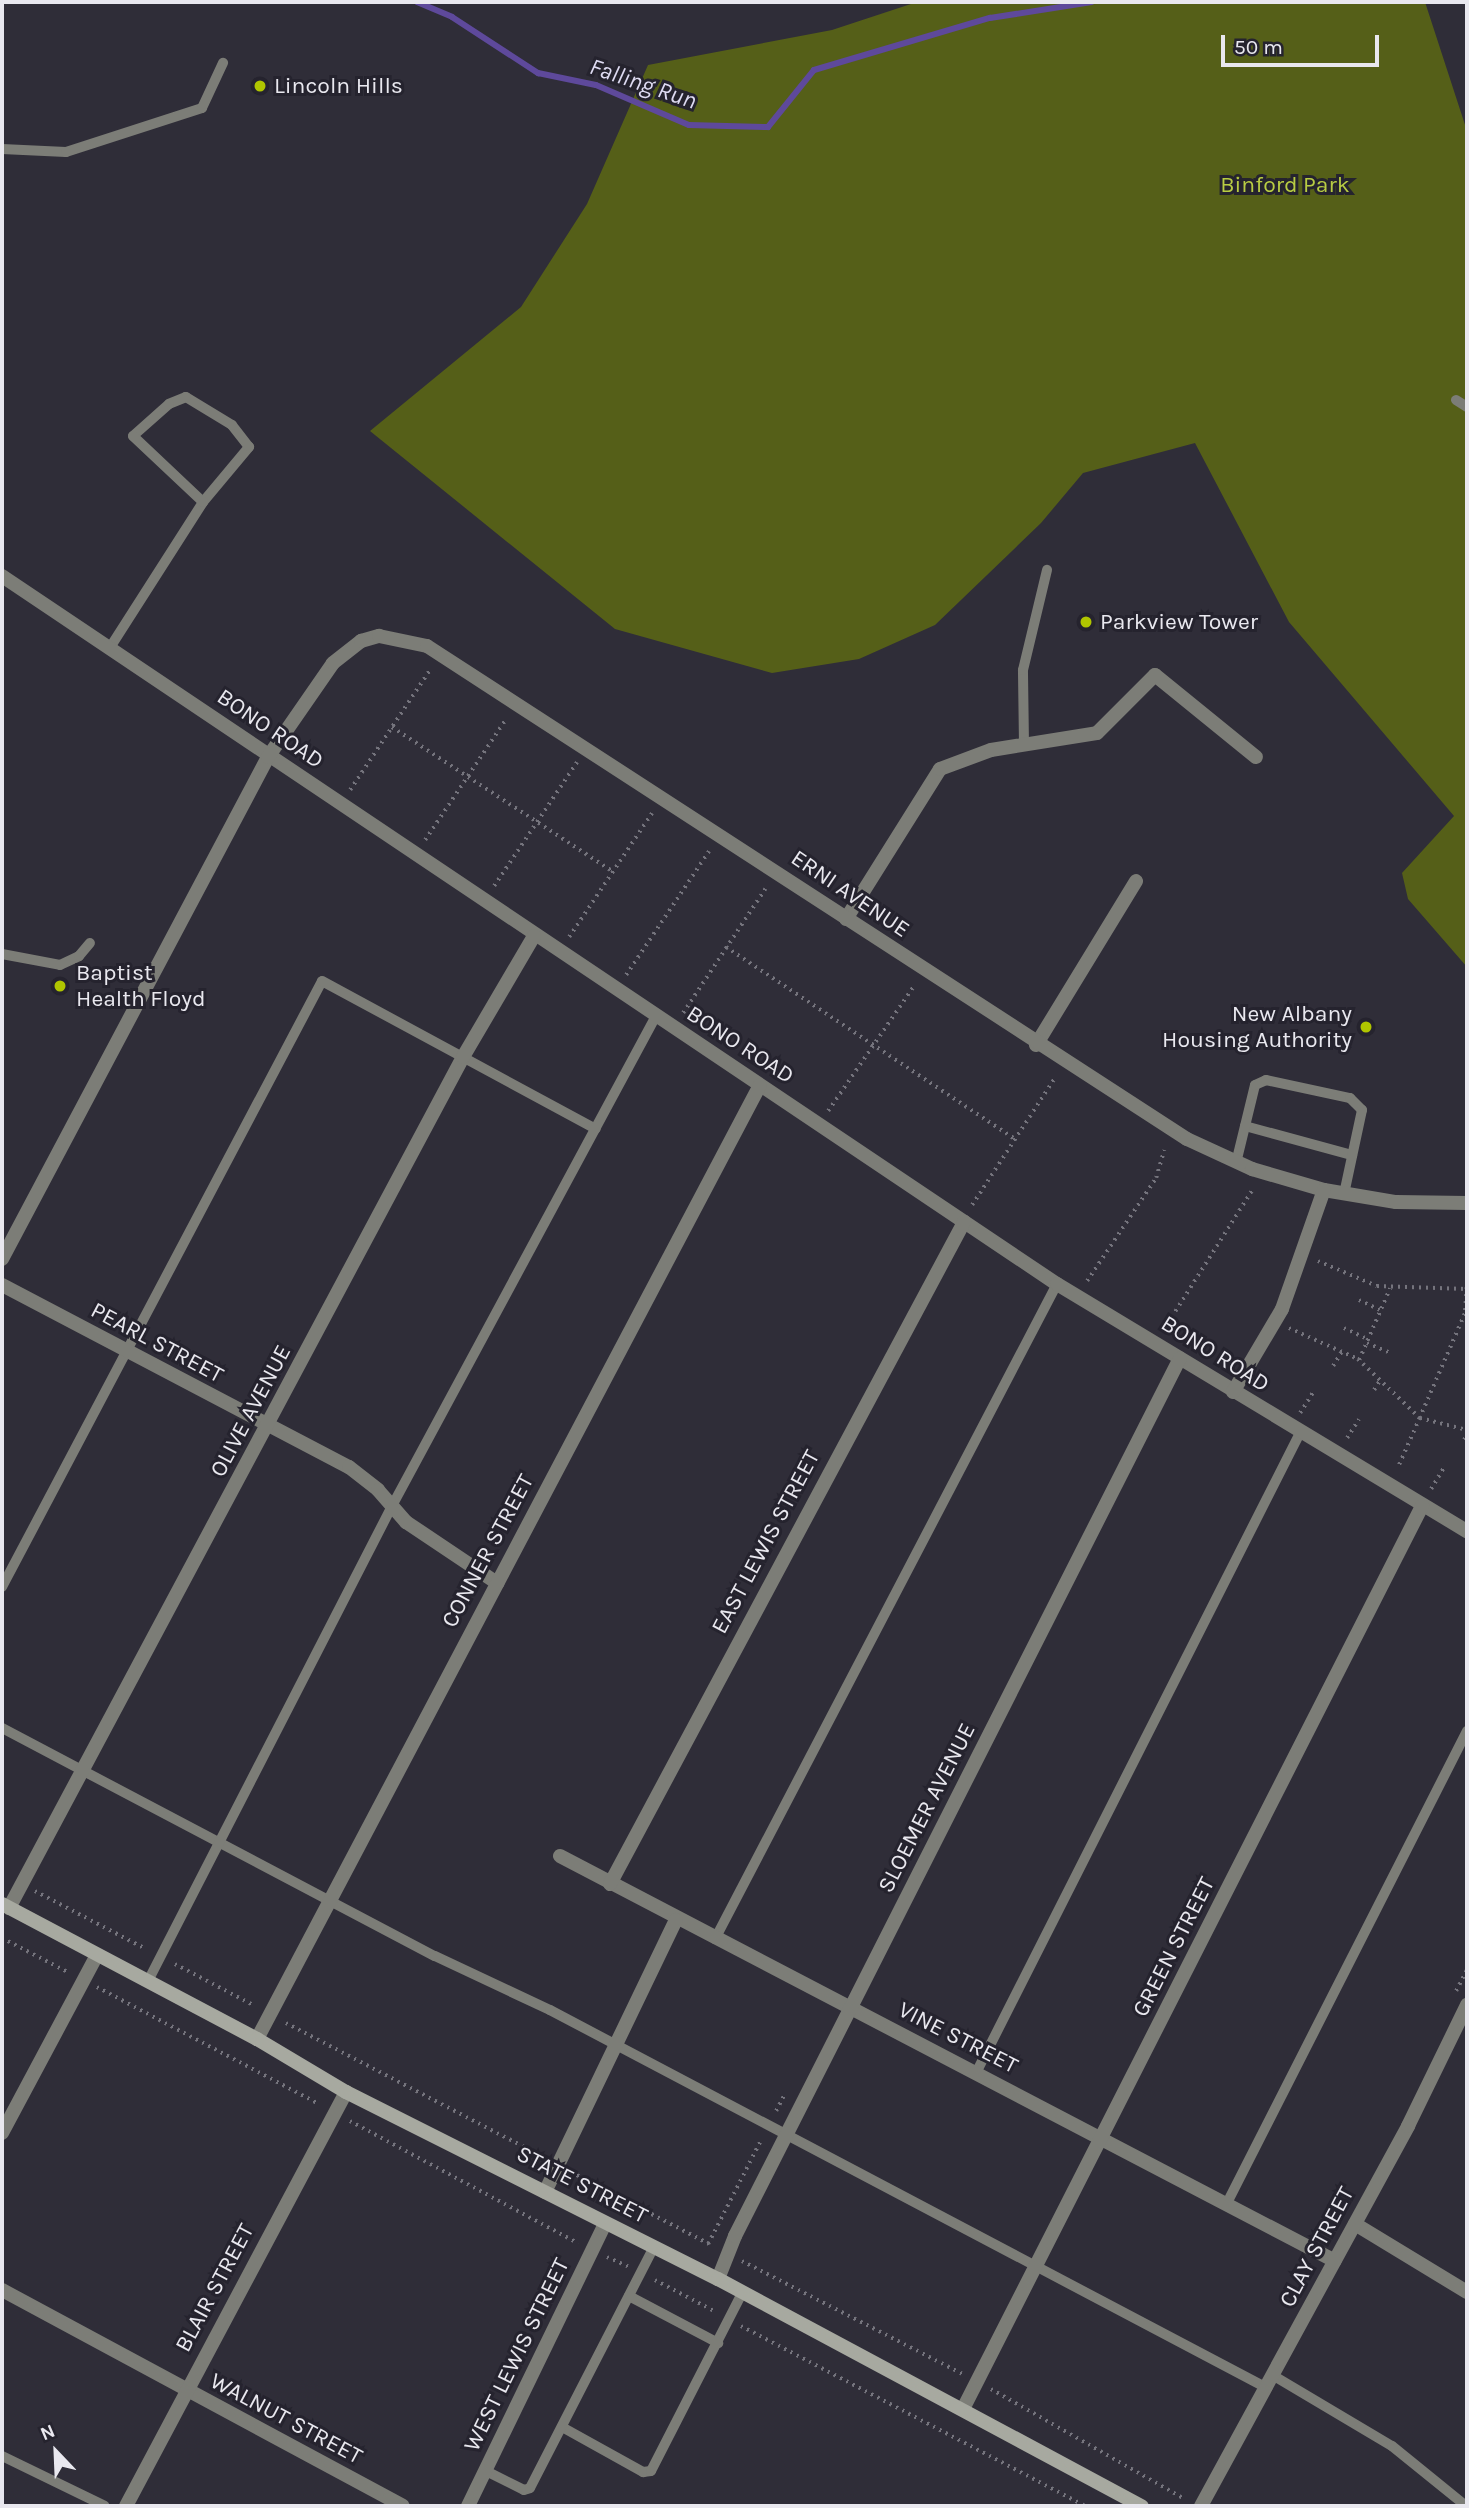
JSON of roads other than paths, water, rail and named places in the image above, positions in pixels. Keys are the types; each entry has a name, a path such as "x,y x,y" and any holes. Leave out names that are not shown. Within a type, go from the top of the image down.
{"main road":[{"name":"STATE STREET","path":"6,1906 257,2039 346,2092 718,2279 964,2407 1142,2506"}],"street":[{"name":"BONO ROAD","path":"4,582 111,646 268,757 1057,1284 1300,1433 1467,1531"},
{"name":"ERNI AVENUE","path":"2,1259 268,757 333,663 347,651 379,636 413,640 1127,1104 1236,1163 1343,1194 1396,1202 1467,1203"},
{"path":"846,919 940,769 991,750 1097,733 1155,675 1256,757"},
{"path":"1036,1045 1136,881"},
{"name":"OLIVE AVENUE","path":"6,1906 23,1885 463,1057 534,936"},
{"name":"CONNER STREET","path":"257,2039 760,1085"},
{"path":"1233,1392 1282,1309 1324,1190"},
{"name":"EAST LEWIS STREET","path":"610,1884 964,1222"},
{"name":"PEARL STREET","path":"2,1285 349,1467 406,1522 497,1583"},
{"name":"SLOEMER AVENUE","path":"718,2279 727,2254 786,2136 1180,1358"},
{"name":"GREEN STREET","path":"964,2407 1422,1506"},
{"name":"VINE STREET","path":"560,1856 676,1920 852,2008 1335,2261"},
{"path":"545,2192 676,1920"},
{"path":"2,2133 97,1955"},
{"name":"CLAY STREET","path":"1195,2504 1270,2382 1355,2224 1467,2005"},
{"name":"BLAIR STREET","path":"126,2506 346,2092"},
{"name":"WEST LEWIS STREET","path":"468,2506 605,2224"},
{"path":"1355,2224 1467,2292"},
{"name":"WALNUT STREET","path":"2,2290 186,2392 403,2506"}],"lane":[{"path":"2,149 66,152 202,108 223,63"},
{"path":"111,646 203,502 249,447 232,425 186,397 170,404 133,436 203,502"},
{"path":"1456,400 1467,407"},
{"path":"1024,745 1023,670 1047,570"},
{"path":"2,954 60,965 79,956 90,943"},
{"path":"2,1587 321,981 596,1129"},
{"path":"148,1981 392,1506 656,1016"},
{"path":"1236,1163 1255,1085 1266,1080 1350,1098 1362,1110 1343,1194"},
{"path":"1245,1126 1352,1154"},
{"path":"715,1939 1057,1284"},
{"path":"976,2073 1300,1433"},
{"path":"2,1728 82,1772 1034,2265 1392,2446 1466,2506"},
{"path":"1226,2205 1467,1731"},
{"path":"486,2471 528,2490 654,2246"},
{"path":"562,2427 647,2472 671,2436 741,2293"},
{"path":"629,2296 718,2343"},
{"path":"2,2456 105,2506"}],"waterway":[{"name":"Falling Run","path":"417,2 452,17 538,73 596,85 689,125 768,127 814,70 990,18 1092,2"}],"place":[{"name":"Lincoln Hills","path":"260,86"},
{"name":"Parkview Tower","path":"1086,622"},
{"name":"Baptist Health Floyd","path":"60,986"},
{"name":"New Albany Housing Authority","path":"1366,1027"}],"park label":[{"name":"Binford Park","path":"1285,185"}]}
